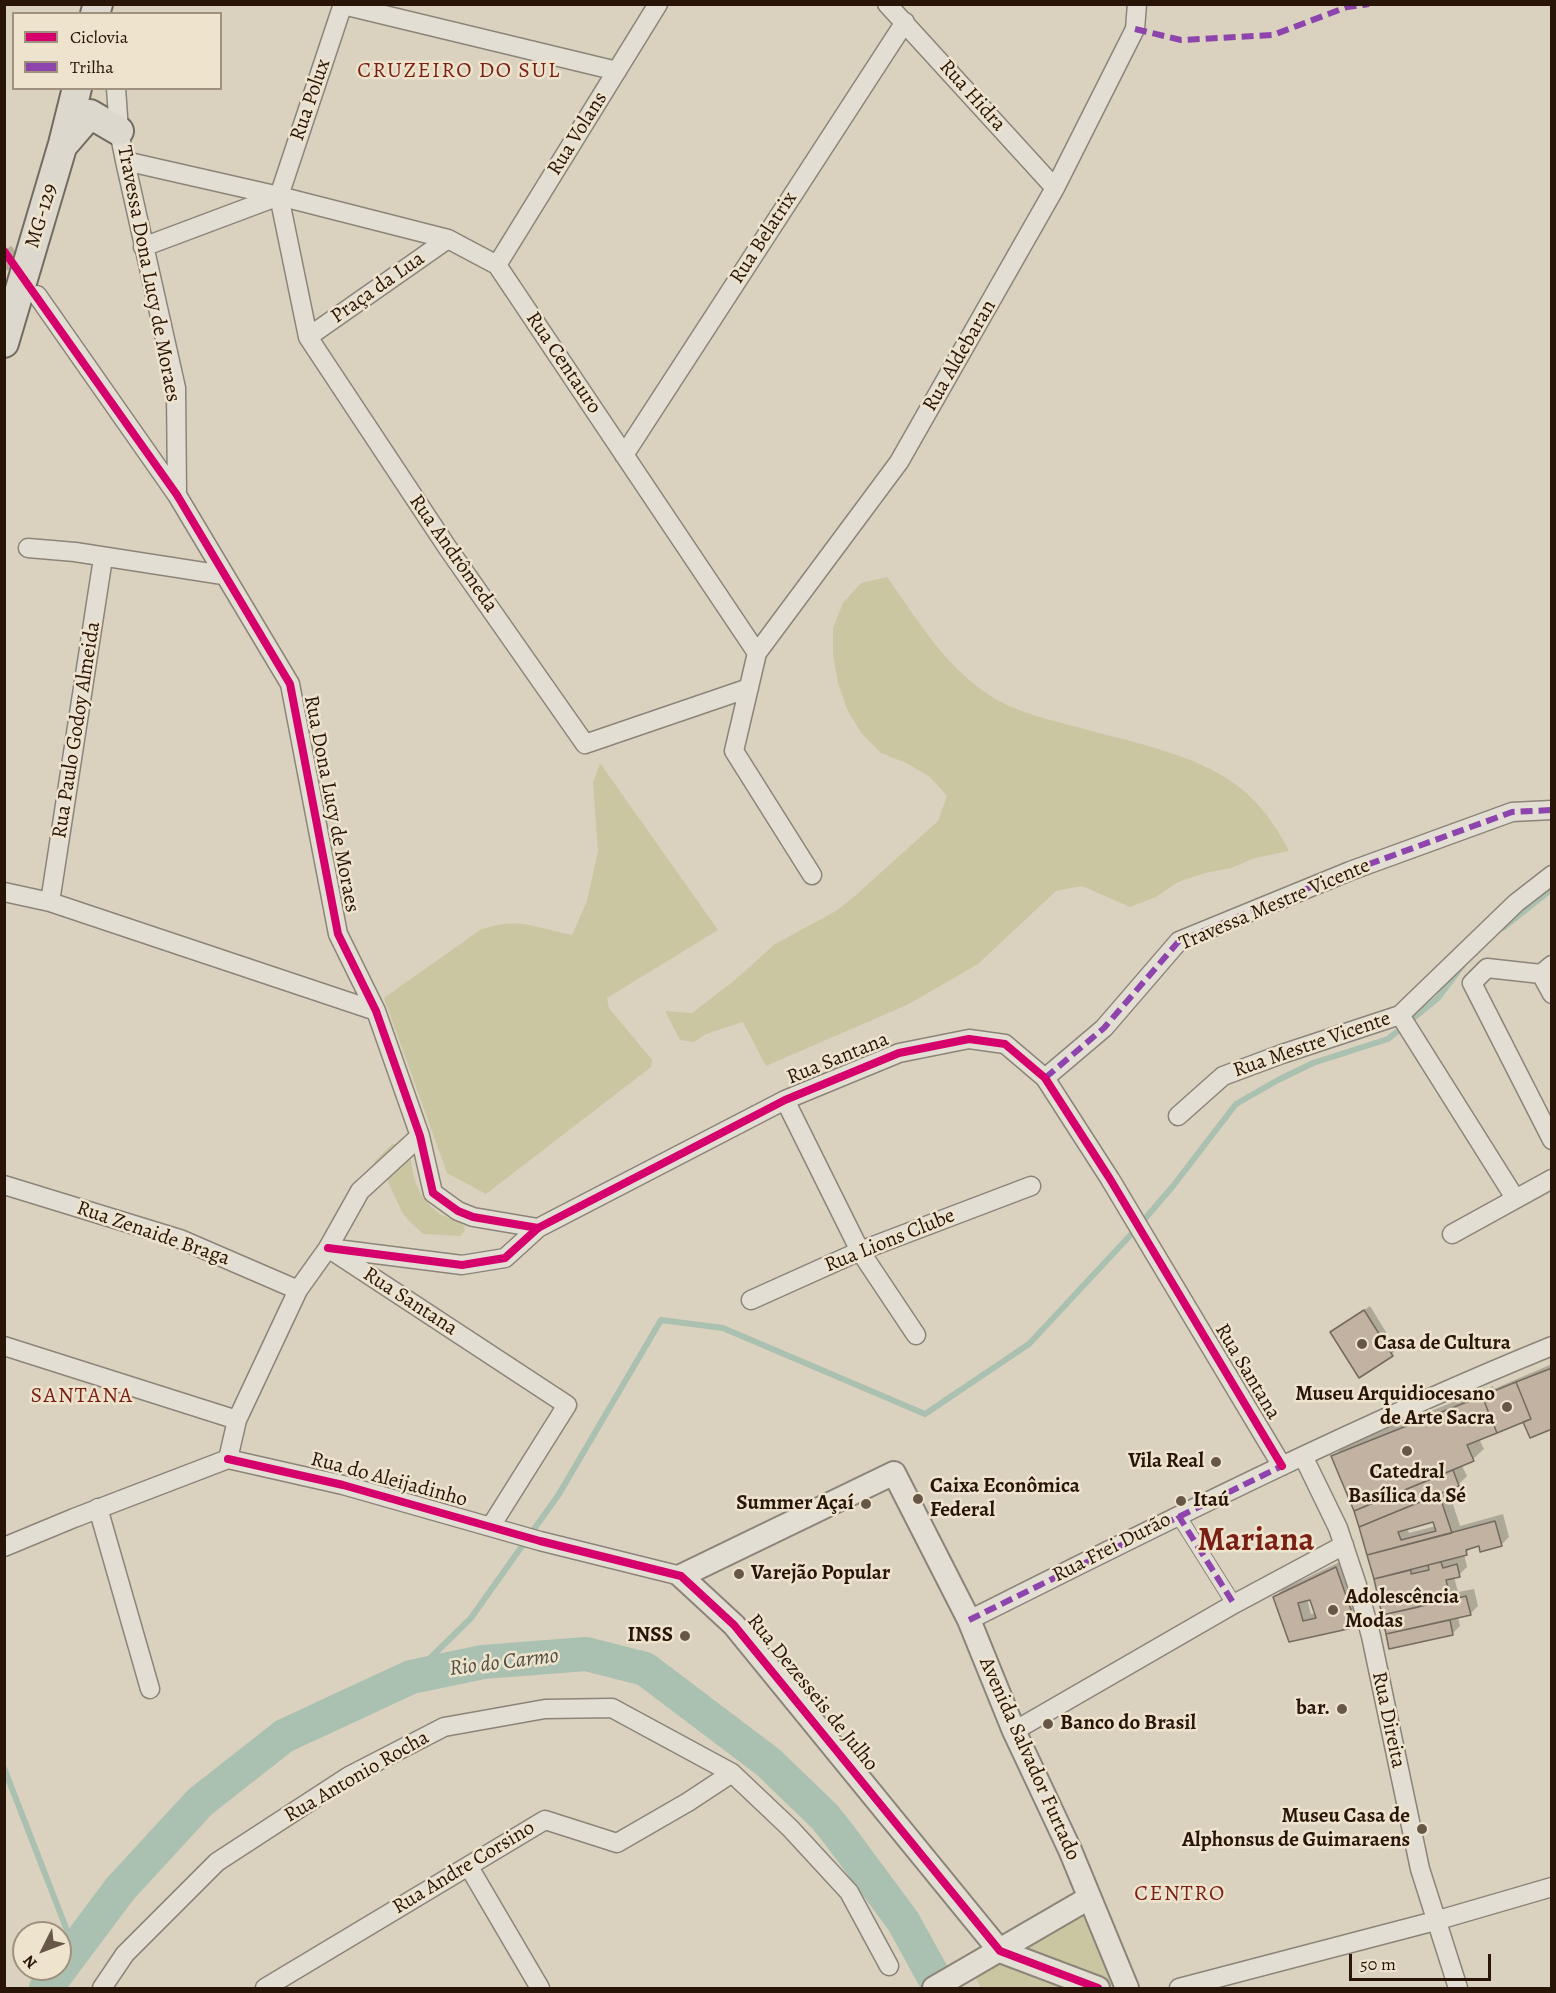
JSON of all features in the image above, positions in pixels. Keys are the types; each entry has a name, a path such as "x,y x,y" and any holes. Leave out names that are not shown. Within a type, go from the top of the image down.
{"main road":[{"name":"MG-129","path":"4,343 63,144 76,90"},
{"path":"63,144 90,114 119,131"}],"street":[{"name":"Rua Volans","path":"497,265 658,4"},
{"name":"Rua Hidra","path":"887,4 1055,188"},
{"name":"Rua Aldebaran","path":"812,875 734,752 758,653 899,462 1055,188 1135,29 1137,4"},
{"path":"343,5 617,70"},
{"name":"Rua Polux","path":"279,196 343,5"},
{"name":"Rua Belatrix","path":"624,455 905,22"},
{"name":"Travessa Dona Lucy de Moraes","path":"116,90 119,131 125,161 176,388 177,495"},
{"name":"Rua Centauro","path":"125,161 279,196 448,239 497,265 758,653"},
{"path":"143,247 279,196"},
{"name":"Rua Andrômeda","path":"279,196 308,337 447,547 585,744 749,688"},
{"name":"Praça da Lua","path":"308,337 448,239"},
{"name":"Rua Dona Lucy de Moraes","path":"37,295 177,495 290,684 338,934 376,1011 420,1136 434,1193 458,1211 473,1217 538,1228"},
{"path":"28,548 75,552 223,575"},
{"name":"Rua Paulo Godoy Almeida","path":"50,903 103,558"},
{"name":"Travessa Mestre Vicente","path":"1045,1078 1104,1028 1179,941 1350,871 1512,812 1551,810"},
{"name":"Rua Mestre Vicente","path":"1178,1116 1223,1077 1282,1054 1400,1015 1516,903 1551,875"},
{"path":"4,892 50,903 376,1011"},
{"path":"1551,994 1546,970 1487,968 1472,983 1551,1140"},
{"path":"1400,1015 1515,1198"},
{"name":"Rua Santana","path":"328,1248 462,1265 506,1258 538,1228 785,1100 899,1053 969,1039 1005,1044 1045,1078 1110,1179 1282,1466"},
{"path":"785,1100 860,1251 916,1335"},
{"path":"4,1547 228,1458 237,1420 298,1290 328,1248 360,1191 420,1136"},
{"path":"1452,1234 1551,1179"},
{"name":"Rua Zenaide Braga","path":"4,1185 180,1239 298,1290"},
{"name":"Rua Lions Clube","path":"750,1300 860,1251 1031,1186"},
{"name":"Rua Santana","path":"328,1248 567,1405 491,1526"},
{"path":"4,1346 237,1420"},
{"name":"Rua Frei Durão","path":"969,1620 1178,1515 1390,1414 1551,1346"},
{"name":"Rua Direita","path":"1303,1456 1344,1545 1358,1585 1371,1635 1415,1848 1435,1921 1458,1989"},
{"name":"Rua do Aleijadinho","path":"228,1458 343,1485 540,1541"},
{"name":"Avenida Salvador Furtado","path":"681,1576 894,1473 969,1620 1014,1731 1070,1850 1127,1989"},
{"path":"98,1508 150,1689"},
{"path":"1178,1515 1234,1604"},
{"name":"Rua Dezesseis de Julho","path":"540,1541 681,1576 734,1625 1000,1951"},
{"path":"1014,1731 1234,1604 1344,1545"},
{"name":"Rua Antonio Rocha","path":"102,1989 125,1954 217,1862 349,1776 444,1727 545,1709 612,1707 732,1773 790,1828 849,1892 889,1965"},
{"name":"Rua Andre Corsino","path":"265,1989 545,1820 617,1843 688,1802 732,1773"},
{"path":"469,1867 540,1989"},
{"path":"1179,1989 1435,1921 1551,1887"},
{"path":"934,1989 1089,1898"},
{"path":"1000,1951 1098,1989"}],"shaded area":[{"path":"887,577 936,645 965,676 981,689 1008,706 1027,713 1139,743 1203,766 1247,794 1273,824 1289,851 1255,858 1231,868 1205,873 1178,882 1156,897 1130,907 1082,886 1056,891 978,964 909,1004 766,1066 743,1022 706,1034 694,1042 680,1040 665,1011 692,1013 735,980 775,944 836,911 938,821 947,796 929,776 881,753 861,733 847,709 838,683 833,654 833,628 843,603 861,583"},
{"path":"600,763 718,930 607,998 609,1008 652,1060 651,1067 486,1194 447,1173 384,998 480,930 517,924 572,935 587,901 598,851 593,783"},
{"path":"392,1144 410,1146 412,1166 420,1192 440,1214 465,1227 460,1236 423,1234 402,1212 385,1175 374,1162"},
{"path":"1082,1905 1120,1988 981,1988 970,1968"}],"building":[{"name":"Casa de Cultura","path":"1364,1310 1393,1356 1359,1378 1330,1332"},
{"path":"1552,1368 1552,1429 1530,1438 1523,1422 1531,1419 1516,1382"},
{"name":"Museu Arquidiocesano de Arte Sacra","path":"1516,1382 1531,1419 1497,1433 1482,1396"},
{"name":"Catedral Basílica da Sé","path":"1482,1396 1497,1433 1467,1445 1474,1461 1354,1511 1331,1456"},
{"path":"1453,1470 1459,1486 1359,1527 1354,1511"},
{"path":"1439,1494 1452,1533 1367,1555 1359,1527","holes":["1433,1522 1436,1531 1401,1540 1398,1532"]},
{"path":"1495,1521 1502,1546 1480,1552 1479,1546 1466,1550 1467,1555 1374,1579 1367,1555"},
{"path":"1441,1562 1443,1568 1457,1564 1460,1577 1446,1580 1451,1600 1437,1603 1436,1598 1418,1603 1419,1607 1382,1615 1374,1579 1411,1570 1411,1574 1429,1570 1428,1565"},
{"name":"Adolescência Modas","path":"1336,1567 1357,1627 1289,1642 1273,1597","holes":["1310,1600 1316,1618 1303,1621 1298,1603"]},
{"path":"1466,1596 1471,1615 1386,1634 1382,1615"},
{"path":"1450,1620 1453,1635 1389,1649 1386,1634"}],"waterway":[{"path":"1503,928 1552,889"},
{"path":"411,1677 471,1618 559,1494 661,1320 723,1328 925,1414 1029,1344 1137,1228 1173,1186 1236,1104 1313,1063 1388,1039 1438,998 1463,965"},
{"name":"Rio do Carmo","path":"46,1988 120,1889 200,1802 284,1736 411,1677 483,1662 586,1654 645,1669 768,1762 825,1817 840,1836 903,1921 940,1988"},
{"path":"4,1768 75,1951"}],"tunnel":[{"path":"4,251 26,281"}],"marked path":[{"path":"1135,29 1181,40 1273,35 1347,7 1369,4"},
{"path":"1045,1078 1104,1028 1179,941 1350,871 1512,812 1552,810"},
{"path":"969,1620 1282,1466"},
{"path":"1178,1515 1234,1604"}],"cycle path":[{"path":"4,251 177,495 290,684 338,934 376,1011 420,1136 433,1193 458,1211 473,1217 538,1228"},
{"path":"328,1248 462,1265 505,1258 538,1228 785,1100 899,1053 969,1039 1005,1044 1045,1078 1110,1179 1282,1466"},
{"path":"228,1459 343,1485 540,1541 681,1576 734,1625 1000,1951 1098,1988"}],"place":[{"name":"Casa de Cultura","path":"1362,1344"},
{"name":"Museu Arquidiocesano de Arte Sacra","path":"1507,1407"},
{"name":"Catedral Basílica da Sé","path":"1407,1451"},
{"name":"Vila Real","path":"1216,1462"},
{"name":"Caixa Econômica Federal","path":"918,1499"},
{"name":"Itaú","path":"1181,1501"},
{"name":"Summer Açaí","path":"866,1504"},
{"name":"Varejão Popular","path":"739,1574"},
{"name":"Adolescência Modas","path":"1333,1610"},
{"name":"INSS","path":"685,1636"},
{"name":"bar.","path":"1342,1709"},
{"name":"Banco do Brasil","path":"1048,1724"},
{"name":"Museu Casa de Alphonsus de Guimaraens","path":"1422,1829"}],"district":[{"name":"CRUZEIRO DO SUL","path":"459,72"},
{"name":"SANTANA","path":"82,1397"},
{"name":"Mariana","path":"1256,1542"},
{"name":"CENTRO","path":"1180,1895"}]}
